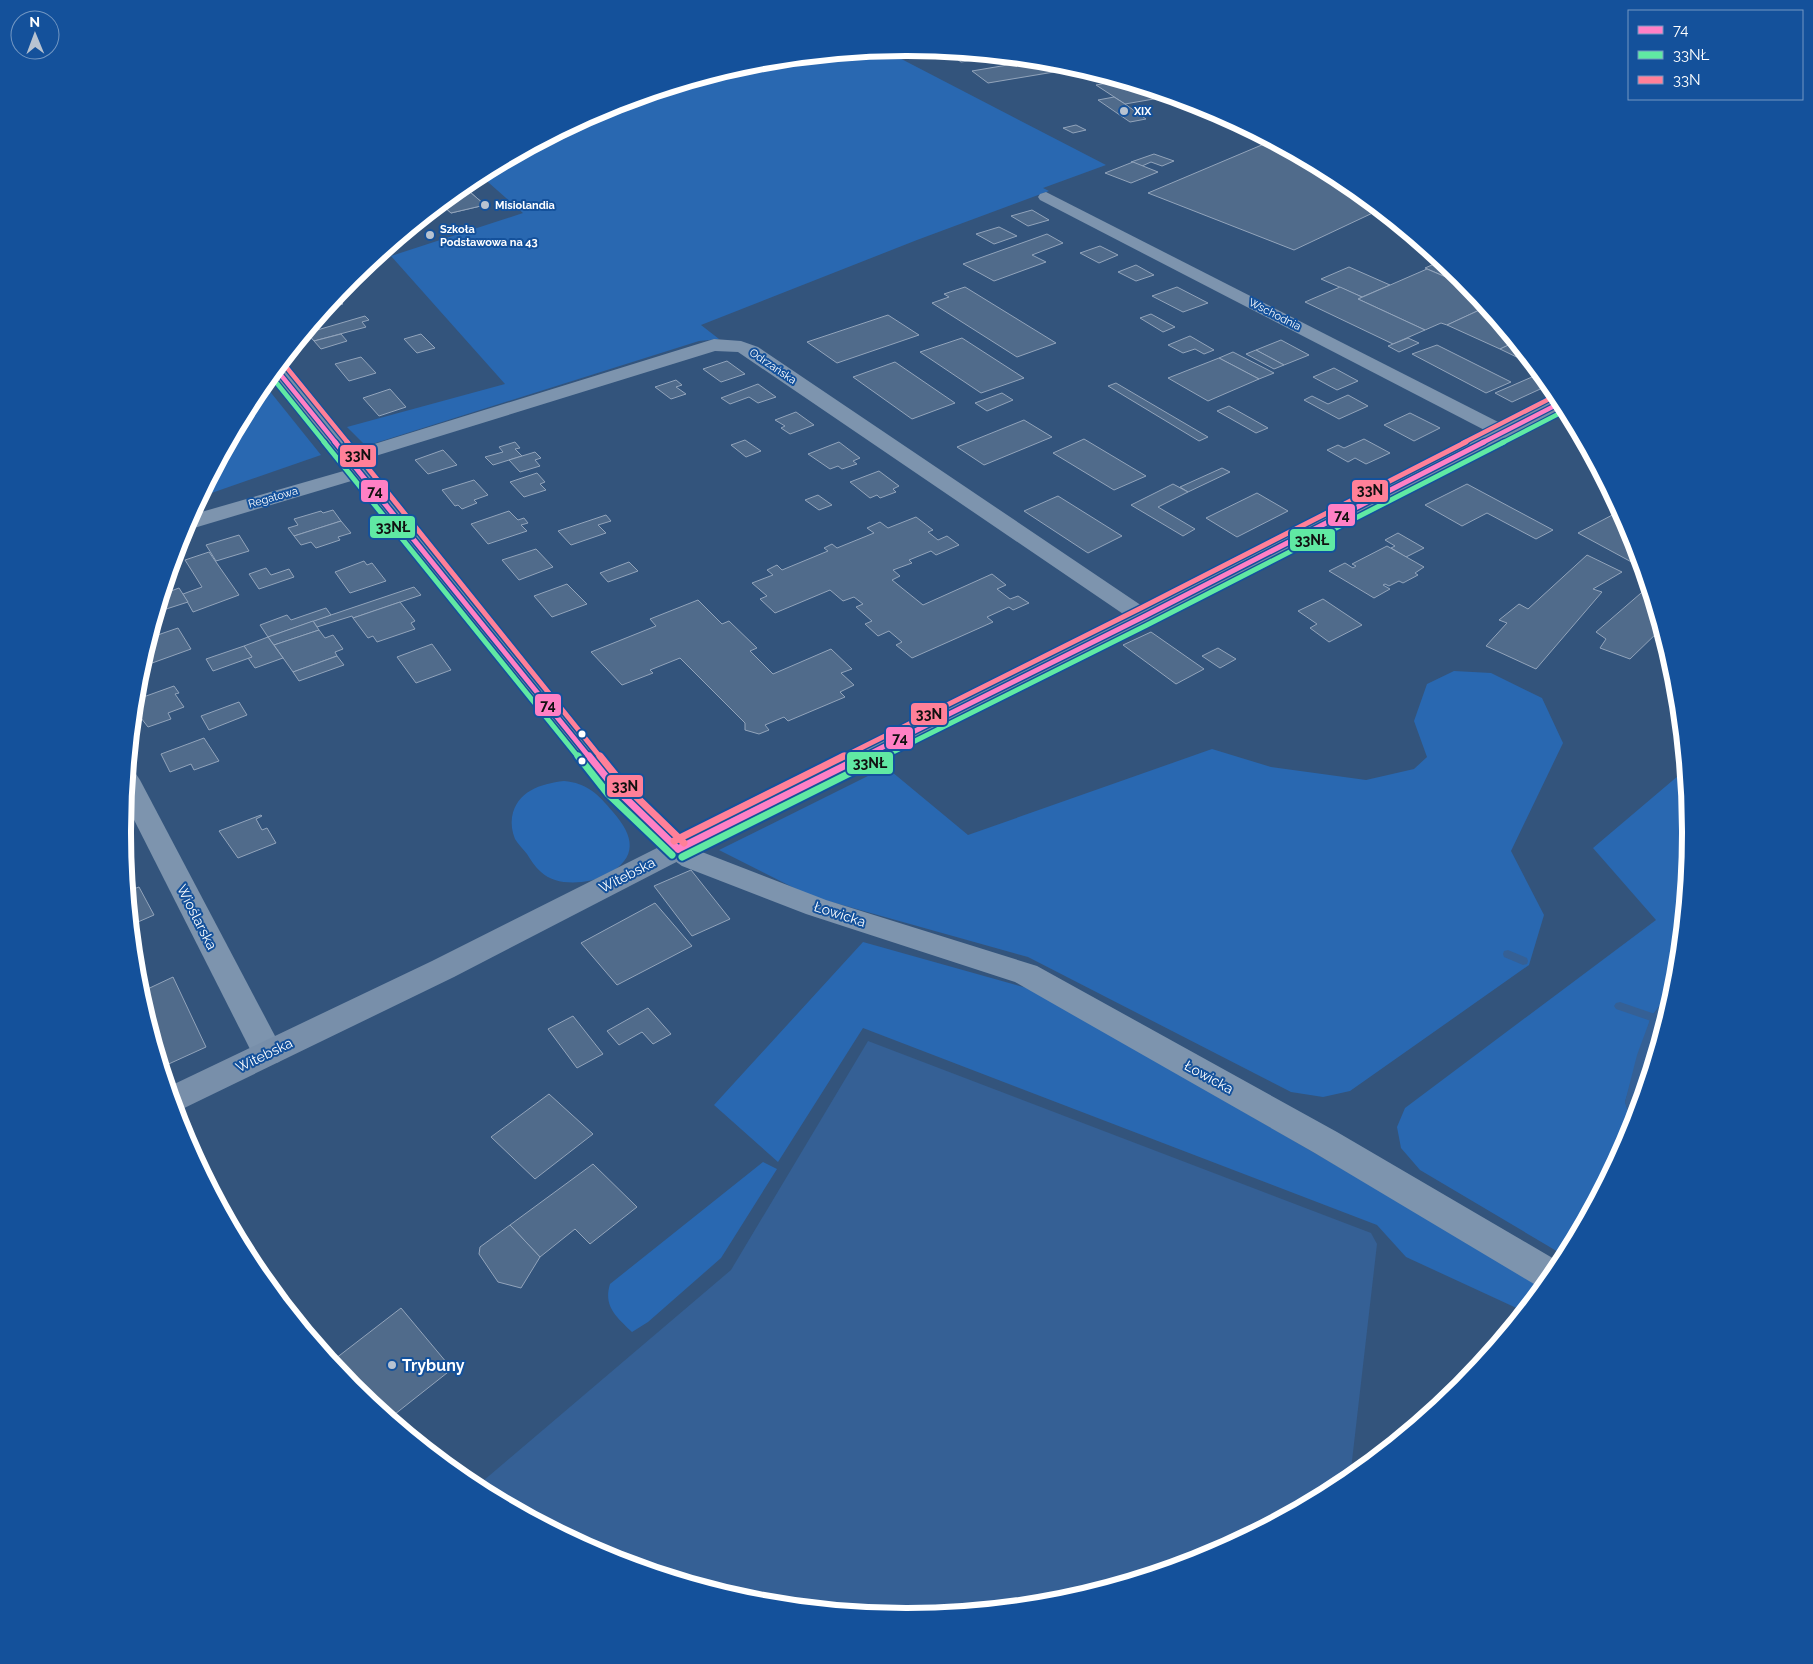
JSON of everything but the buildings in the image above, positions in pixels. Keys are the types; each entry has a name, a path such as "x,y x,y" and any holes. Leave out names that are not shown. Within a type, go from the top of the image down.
{"street":[{"name":"Wschodnia","path":"1046,197 1503,432"},
{"name":"Odrzańska","path":"355,465 714,345 741,347 751,351 1143,617"},
{"name":"Łowicka","path":"280,374 615,788 678,849 692,859 816,906 1026,974 1316,1137 1545,1272"},
{"name":"Witebska","path":"178,1097 443,969 678,849 1143,617 1555,406"},
{"name":"Regatowa","path":"197,519 355,465"},
{"name":"Wioślarska","path":"132,789 268,1053"}],"shaded area":[{"path":"896,56 1106,165 1043,188 1049,191 917,240 701,325 719,339 699,341 366,446 347,427 505,384 391,256 523,213 486,181 563,136 657,97 706,83 755,71 805,63 856,58"},
{"path":"269,390 321,455 209,494 235,444"},
{"path":"1454,671 1491,673 1542,698 1563,743 1511,851 1544,915 1529,965 1350,1091 1323,1097 1291,1092 1028,957 810,896 719,850 886,767 968,835 1212,749 1271,767 1366,780 1414,769 1427,757 1414,721 1427,684"},
{"path":"1680,774 1681,883 1676,933 1663,1002 1651,1017 1625,1102 1629,1114 1623,1129 1602,1175 1559,1252 1420,1170 1401,1148 1397,1127 1405,1108 1656,920 1593,848"},
{"path":"564,781 579,784 597,795 620,821 629,838 630,846 624,861 617,868 599,878 573,883 547,877 535,866 514,836 512,817 515,808 524,795 546,784"},
{"path":"863,942 1034,990 1538,1282 1518,1309 1406,1257 1377,1225 863,1028 778,1162 714,1105"},
{"path":"1663,1003 1656,1033 1629,1114 1625,1102 1637,1055 1651,1017"},
{"path":"868,1041 1371,1233 1377,1244 1351,1467 1294,1504 1250,1528 1156,1567 1058,1593 1008,1601 906,1608 805,1601 755,1593 657,1567 563,1528 483,1481 731,1270"},
{"path":"763,1162 777,1169 721,1258 648,1322 632,1332 617,1316 610,1305 608,1292 610,1284"}],"waterway":[{"path":"1508,954 1523,961"},
{"path":"1620,1006 1651,1017"}],"transit line":[{"name":"33N","path":"286,367 621,782 684,843"},
{"name":"74","path":"280,374 615,788 678,849"},
{"name":"33NŁ","path":"275,381 608,794 672,855"},
{"name":"33N","path":"674,841 1139,609 1550,398"},
{"name":"74","path":"678,849 1143,617 1555,406"},
{"name":"33NŁ","path":"682,857 1147,625 1559,413"}],"place":[{"name":"XIX","path":"1124,111"},
{"name":"Misiolandia","path":"485,205"},
{"name":"Szkoła Podstawowa na 43","path":"430,235"},
{"name":"Trybuny","path":"392,1365"}]}
